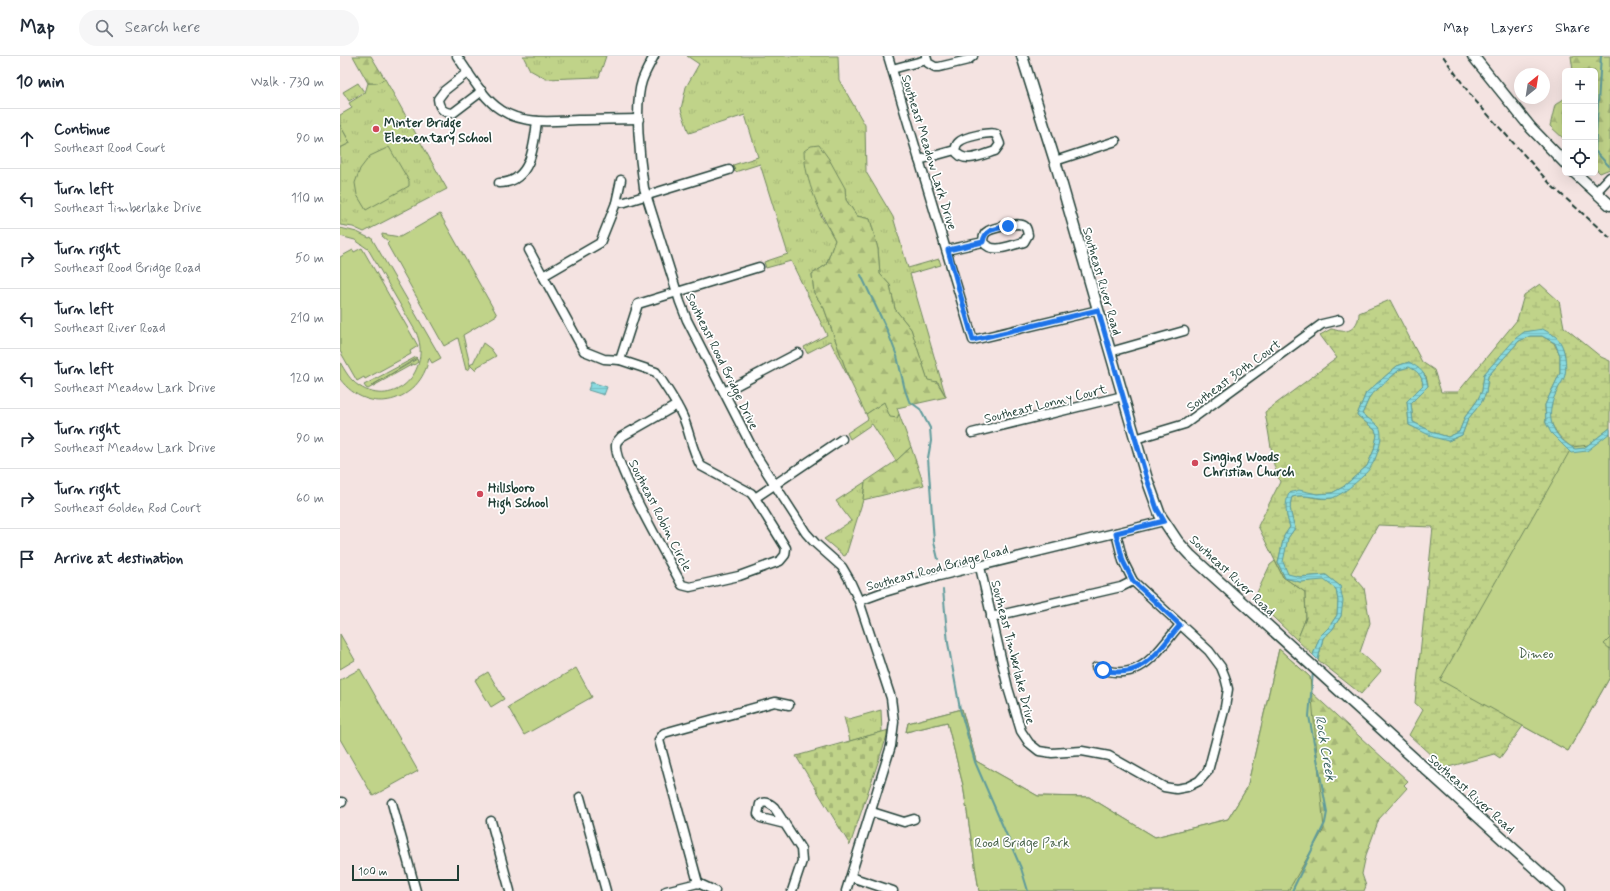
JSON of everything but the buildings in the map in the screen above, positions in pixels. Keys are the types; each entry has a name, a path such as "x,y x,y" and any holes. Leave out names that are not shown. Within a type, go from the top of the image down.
{"main road":[{"name":"Southeast River Road","path":"1022,56 1055,161 1135,439 1157,509 1164,521 1178,542 1190,555 1560,891"},
{"path":"1473,56 1532,128 1562,160"},
{"path":"1578,176 1610,205"}],"street":[{"path":"457,56 482,91 500,110 514,117 537,121 639,119"},
{"name":"Southeast Rood Bridge Drive","path":"654,56 642,81 639,93 642,175 646,195 687,320 757,457 774,485 810,538 845,572 859,601"},
{"name":"Southeast Meadow Lark Drive","path":"888,56 948,250 973,340 1098,310"},
{"path":"892,69 926,58 932,66 939,67 968,60 973,56"},
{"path":"468,72 441,95 438,99 440,108 444,111 453,113 482,91"},
{"path":"499,184 513,182 527,165 534,149 537,121"},
{"path":"991,132 996,134 1000,144 995,151 967,158 961,157 955,150 956,145 961,140 991,132"},
{"path":"1055,161 1116,142"},
{"path":"919,160 955,150"},
{"path":"616,203 625,202 729,170"},
{"path":"1596,192 1610,177"},
{"path":"543,276 600,243 616,203 621,180"},
{"path":"1016,224 1026,227 1028,235 1024,242 997,249 989,247 983,242 984,236 988,231 1016,224"},
{"path":"948,250 983,242"},
{"path":"529,250 584,351 604,359 620,360 656,372 677,405 701,466 751,494 755,498 842,439"},
{"path":"620,360 638,304 759,267"},
{"name":"Southeast 30th Court","path":"1135,439 1185,424 1322,324 1339,320"},
{"path":"1110,352 1184,331"},
{"path":"724,392 798,353"},
{"name":"Southeast Lonny Court","path":"972,433 1123,396"},
{"name":"Southeast Robin Circle","path":"677,405 621,437 615,446 624,473 682,585 690,587 739,576 780,562 785,555 786,548 755,498"},
{"name":"Southeast Rood Bridge Road","path":"846,891 889,755 894,722 891,698 859,601 892,590 980,566 1164,521"},
{"name":"Southeast Timberlake Drive","path":"980,566 1008,688 1021,731 1029,743 1039,751 1052,753 1082,751 1109,756 1164,787 1176,789 1187,787 1199,781 1208,771 1225,707 1228,689 1225,677 1215,658 1133,581 1123,561 1116,533"},
{"path":"991,617 1121,587 1133,581"},
{"path":"1096,667 1110,672 1122,672 1141,667 1148,662 1180,625"},
{"path":"698,883 659,740 664,733 775,702 788,705"},
{"path":"580,797 606,891"},
{"path":"392,803 416,891"},
{"path":"872,812 904,822 914,819"},
{"path":"491,821 510,891"},
{"path":"785,824 801,848 802,861 792,891"},
{"path":"851,877 893,891"},
{"path":"666,891 698,883 715,891"}],"green space":[{"path":"353,56 371,56 385,79 377,83 368,83"},
{"path":"523,56 606,56 599,77 546,79 530,70"},
{"path":"687,56 838,56 839,80 865,125 866,172 893,217 908,268 939,259 941,265 910,274 946,397 938,382 928,381 911,329 895,309 890,285 880,274 878,249 870,219 857,216 846,200 845,188 820,214 835,240 826,265 812,274 814,293 824,308 850,381 830,341 807,353 804,347 827,335 791,261 766,268 764,262 788,254 760,164 735,172 733,165 758,157 745,115 689,133 681,109 686,87 699,64"},
{"path":"1571,56 1610,56 1610,169 1600,173 1598,171 1598,68 1573,68"},
{"name":"Minter Bridge Elementary School","path":"385,79 447,189 364,232 353,227 340,225 340,148 350,143 340,125 340,115 352,108 349,103 365,93 368,83 377,83"},
{"path":"358,83 364,92 349,101 343,92"},
{"path":"1562,100 1562,137 1550,126 1555,105"},
{"path":"340,125 350,143 340,148"},
{"path":"819,145 829,159 845,188 846,200 857,216 870,219 878,249 880,274 890,285 895,309 911,329 928,380 937,382 946,397 897,408 899,414 897,418 890,417 884,402 866,414 850,381 824,308 814,293 812,274 826,265 835,240 814,197 805,163 804,151 811,146"},
{"path":"389,147 409,181 409,186 366,210 357,195 355,183 360,169 370,156"},
{"path":"440,214 497,315 463,335 470,365 470,368 466,370 458,338 444,346 387,244 389,242 382,236 382,234 400,237"},
{"path":"340,228 357,232 369,238 371,237 441,358 432,363 429,358 424,373 415,386 392,400 378,401 364,398 351,391 340,379 340,362 350,378 359,386 372,392 385,393 397,389 407,382 415,372 419,360 420,346 416,332 368,249 355,240 340,236"},
{"path":"362,248 418,346 410,351 411,354 365,379 364,377 357,381 340,351 340,257 353,250 354,252"},
{"path":"1540,284 1559,301 1564,327 1601,357 1610,361 1610,428 1584,448 1575,449 1565,442 1556,432 1551,420 1550,405 1559,386 1565,359 1562,346 1557,338 1543,330 1524,332 1484,374 1482,391 1477,401 1465,417 1459,432 1448,437 1435,433 1413,422 1411,403 1428,386 1426,376 1409,362 1397,366 1366,393 1357,415 1375,430 1377,435 1374,450 1367,466 1343,487 1332,493 1317,494 1299,491 1289,493 1287,516 1290,527 1284,536 1278,563 1285,578 1300,582 1324,579 1336,589 1338,601 1337,615 1329,627 1320,636 1313,655 1297,640 1306,618 1305,592 1283,577 1258,526 1280,482 1274,465 1265,412 1337,358 1320,335 1331,329 1345,331 1352,329 1358,320 1359,313 1390,300 1422,362 1434,370 1441,392 1458,392 1517,320 1524,295"},
{"path":"1530,336 1542,336 1554,343 1560,355 1560,373 1545,405 1546,423 1572,453 1587,451 1610,433 1610,677 1568,751 1523,726 1500,758 1494,754 1445,768 1409,735 1423,710 1415,703 1433,527 1378,525 1351,573 1364,588 1370,623 1360,652 1381,671 1361,694 1318,660 1323,638 1332,630 1341,616 1340,586 1326,575 1300,577 1288,575 1282,562 1288,538 1295,528 1290,505 1292,497 1297,496 1322,499 1332,498 1339,494 1370,466 1374,461 1378,447 1379,427 1362,414 1370,396 1399,370 1409,366 1419,374 1422,379 1423,385 1407,401 1409,425 1448,441 1462,435 1468,419 1481,403 1486,393 1488,376 1519,341"},
{"path":"483,343 491,349 496,356 477,367 475,370 470,365 473,363"},
{"path":"416,357 417,358 371,386 417,359 418,362 414,365 413,364 368,389 364,385"},
{"path":"884,402 897,418 899,414 911,447 896,461 872,424 850,439 847,433 868,419 866,414"},
{"name":"Dimeo","path":"1610,429 1610,638 1604,644 1610,649 1610,677 1568,751 1440,680 1572,447 1589,445"},
{"path":"911,447 924,485 863,500 865,482 896,461"},
{"path":"865,482 863,500 846,555 844,556 824,539 851,521 836,501"},
{"path":"1275,561 1283,577 1305,592 1306,618 1297,640 1254,599 1270,565"},
{"path":"340,634 355,660 340,669"},
{"name":"Rood Bridge Park","path":"1279,649 1310,677 1312,693 1408,781 1404,785 1407,788 1379,819 1366,855 1362,874 1366,886 1364,891 979,891 963,785 947,722 906,732 908,723 962,709 976,761 1038,796 1089,797 1155,837 1228,819 1247,788"},
{"name":"Rood Bridge Park","path":"1279,649 1310,677 1324,829 1288,891 979,891 963,785 947,722 906,732 908,723 962,709 976,761 1038,796 1089,797 1155,837 1228,819 1247,788"},
{"path":"576,668 592,697 524,735 508,707"},
{"path":"360,669 418,771 373,796 340,739 340,680"},
{"path":"488,672 504,699 491,707 475,680"},
{"path":"881,710 882,732 850,741 844,717 849,719"},
{"path":"889,730 850,845 796,756"}],"water":[{"path":"1543,329 1558,339 1564,351 1566,361 1566,371 1553,400 1551,409 1552,424 1555,432 1567,444 1575,449 1584,448 1610,428 1610,433 1587,451 1571,453 1551,433 1546,423 1545,405 1560,373 1560,355 1555,343 1542,336 1530,336 1519,341 1488,376 1486,393 1481,403 1468,419 1462,435 1448,441 1433,437 1409,425 1407,401 1423,385 1422,379 1419,374 1409,367 1399,370 1370,396 1362,414 1377,425 1381,431 1377,454 1367,472 1341,494 1332,498 1307,496 1292,497 1290,505 1295,528 1288,538 1283,562 1288,574 1300,577 1326,575 1340,586 1343,601 1341,616 1332,630 1323,638 1318,660 1313,655 1320,636 1329,627 1337,615 1338,601 1336,589 1324,580 1300,582 1285,578 1278,563 1284,536 1290,527 1286,510 1286,502 1289,493 1299,490 1317,494 1332,493 1343,487 1367,466 1374,450 1377,435 1375,430 1357,415 1366,393 1397,366 1409,362 1422,371 1427,381 1428,386 1411,403 1413,422 1435,433 1448,437 1459,432 1465,417 1477,401 1482,391 1484,374 1516,338 1524,332"},
{"path":"591,382 607,387 604,395 588,390"}],"waterway":[{"path":"1601,56 1595,151 1609,166"},
{"path":"861,275 887,330 897,356 909,401 920,409 930,428 931,441 928,458 934,542 938,559"},
{"path":"943,590 948,643 960,709 975,762 1021,868 1028,891"},
{"name":"Rock Creek","path":"1292,891 1325,823 1327,812 1309,716 1313,672"}],"railway":[{"path":"1443,56 1472,97 1553,187 1610,238"}],"place":[{"name":"Minter Bridge Elementary School","path":"376,129"},
{"name":"Singing Woods Christian Church","path":"1195,463"},
{"name":"Hillsboro High School","path":"480,494"}],"route":[{"path":"1008,226 988,231 985,233 983,242 948,250 973,340 1098,310 1147,479 1157,509 1164,521 1116,533 1123,561 1133,581 1180,625 1148,662 1141,667 1122,672 1110,672 1103,670"}]}
